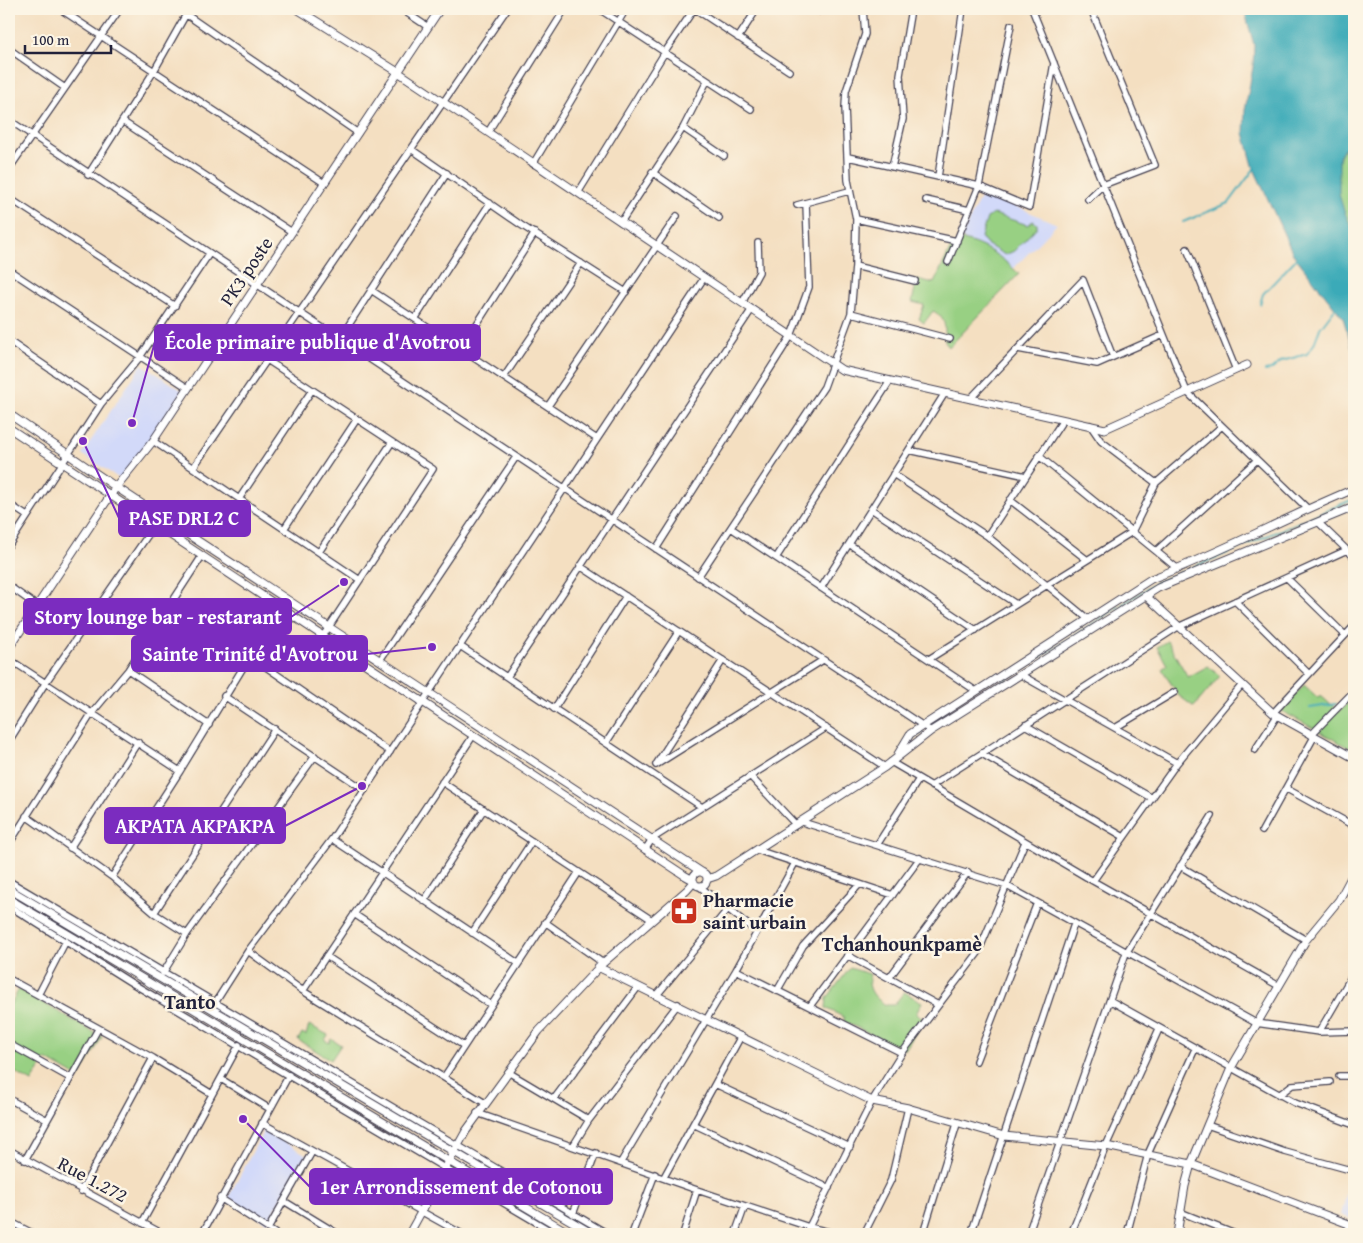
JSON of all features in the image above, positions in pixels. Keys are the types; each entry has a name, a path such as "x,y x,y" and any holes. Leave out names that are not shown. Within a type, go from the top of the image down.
{"street":[{"path":"60,9 324,183"},
{"path":"9,169 102,38 120,9"},
{"path":"297,9 398,72 842,370 1105,429 1247,365"},
{"path":"401,9 428,27"},
{"name":"PK3 poste","path":"9,648 116,487 153,441 440,9"},
{"path":"193,468 507,9"},
{"path":"488,132 565,9"},
{"path":"599,9 751,109"},
{"path":"533,164 626,9"},
{"path":"578,193 665,52 695,9 789,71"},
{"path":"738,38 757,9"},
{"path":"698,577 824,387 834,364 851,313 856,220 849,191 845,107 846,91 866,34 863,9"},
{"path":"892,167 904,119 900,75 912,9"},
{"path":"938,177 963,9"},
{"path":"1032,9 1186,392 1307,508"},
{"path":"1088,199 1103,185 1155,165 1091,9"},
{"path":"88,174 154,71 188,12 358,133"},
{"path":"948,262 979,186 1011,25"},
{"path":"9,50 65,88"},
{"path":"848,157 979,186 1029,207 1054,63"},
{"path":"621,222 652,172 683,128 707,80"},
{"path":"9,120 256,286 931,731"},
{"path":"122,121 292,232"},
{"path":"683,128 724,156"},
{"path":"411,149 626,292"},
{"path":"339,340 447,172"},
{"path":"652,172 719,218"},
{"path":"797,205 849,191"},
{"path":"9,198 175,306"},
{"path":"926,200 969,210"},
{"path":"415,319 490,203"},
{"path":"656,549 791,336 808,286 806,203"},
{"path":"548,406 677,216"},
{"path":"856,220 957,241"},
{"path":"460,349 535,233"},
{"path":"742,303 759,272 758,243"},
{"path":"1187,249 1236,370"},
{"path":"9,545 101,404 140,357 209,254"},
{"path":"504,377 581,263"},
{"path":"855,266 915,281"},
{"path":"9,270 188,388"},
{"path":"215,1003 248,951 332,839 704,278"},
{"path":"970,399 1083,280 1113,357"},
{"path":"371,290 597,439"},
{"path":"507,677 752,309"},
{"path":"851,313 950,340"},
{"path":"1018,349 1097,364 1163,335"},
{"path":"9,341 101,404"},
{"path":"267,360 433,469 323,636"},
{"path":"776,558 890,381"},
{"path":"239,499 312,390"},
{"path":"821,588 945,393"},
{"path":"9,414 116,487 652,839 705,876"},
{"path":"284,529 357,419"},
{"path":"987,536 1063,420"},
{"path":"1090,425 1101,441 1156,483"},
{"path":"929,659 1086,559 1132,532 1156,483 1222,426"},
{"path":"9,428 110,497 696,882 757,932"},
{"path":"153,441 360,580"},
{"path":"319,552 392,442"},
{"path":"909,450 1026,476"},
{"path":"1039,456 1178,569"},
{"path":"380,660 516,457"},
{"path":"1156,551 1258,460"},
{"path":"894,474 987,536 1048,584 1088,619"},
{"path":"890,763 910,734 1151,579 1178,569 1307,508 1354,489"},
{"path":"1010,500 1086,559"},
{"path":"9,504 27,516"},
{"path":"408,1234 454,1149 477,1113 539,1031 601,965 696,882 696,874 716,876 758,850 890,763 931,731 1158,588 1354,507"},
{"path":"872,509 1016,604"},
{"path":"1318,522 1354,557"},
{"path":"9,741 46,682 155,525"},
{"path":"732,528 976,691"},
{"path":"849,544 976,630"},
{"path":"931,786 1178,627 1347,550"},
{"path":"9,844 92,713 128,670 202,556"},
{"path":"580,566 826,728 919,779 1150,914 1279,986"},
{"path":"1286,578 1346,635"},
{"path":"9,586 37,606"},
{"path":"554,709 626,596"},
{"path":"1146,596 1241,686 1275,714 1354,758"},
{"path":"1235,601 1309,674"},
{"path":"170,605 250,656 390,752"},
{"path":"112,878 209,725 224,696 280,607"},
{"path":"1255,750 1275,714 1354,626"},
{"path":"606,743 679,631"},
{"path":"460,646 702,807"},
{"path":"9,659 180,771"},
{"path":"651,772 723,660"},
{"path":"656,765 823,660"},
{"path":"128,670 209,725"},
{"path":"1021,675 1177,763"},
{"path":"1093,881 1177,763 1241,686"},
{"path":"1262,831 1286,789 1312,736 1354,691"},
{"path":"1116,728 1175,692"},
{"path":"224,696 365,790"},
{"path":"1026,726 1152,798"},
{"path":"646,850 652,839 826,728"},
{"path":"154,913 275,729"},
{"path":"303,991 473,736"},
{"path":"70,848 138,742"},
{"path":"982,754 1124,837"},
{"path":"163,973 187,934 315,756"},
{"path":"750,776 799,824 968,872 1007,886 1256,1023 1319,1032 1354,1031"},
{"path":"877,845 919,779"},
{"path":"442,782 652,920"},
{"path":"1286,789 1354,826"},
{"path":"424,901 484,809"},
{"path":"26,816 112,878 154,913 187,934"},
{"path":"1028,1234 1058,1142 1111,1001 1126,953 1212,816"},
{"path":"332,839 518,963"},
{"path":"472,933 532,841"},
{"path":"809,1227 872,1101 902,1053 978,953 1025,842"},
{"path":"758,850 893,895"},
{"path":"810,1006 920,858"},
{"path":"621,1162 736,970 795,863"},
{"path":"1180,866 1306,940"},
{"path":"444,1077 578,872"},
{"path":"889,978 968,872"},
{"path":"1178,1234 1180,1212 1191,1164 1231,1068 1306,940 1339,900 1354,872"},
{"path":"696,882 704,885 705,876"},
{"path":"9,881 215,1003 594,1234"},
{"path":"777,991 803,946 859,885"},
{"path":"9,889 454,1149 608,1234"},
{"path":"9,899 446,1164 556,1234"},
{"path":"976,1061 1037,903"},
{"path":"9,906 130,982 289,1075 570,1234"},
{"path":"657,995 728,909"},
{"path":"354,914 491,1005"},
{"path":"546,922 601,965 638,987 678,1004 872,1101 908,1108 956,1124 1004,1136 1106,1146 1191,1164 1353,1226 1345,1234"},
{"path":"970,1234 1074,924"},
{"path":"38,996 66,941"},
{"path":"248,951 303,991 485,1103"},
{"path":"847,955 938,1005"},
{"path":"326,956 464,1046"},
{"path":"736,970 902,1053"},
{"path":"1319,1032 1354,974"},
{"path":"9,979 153,1058 212,1094"},
{"path":"554,1099 638,987"},
{"path":"1111,1001 1280,1095 1315,1112 1354,1124"},
{"path":"573,1146 589,1120 678,1004"},
{"path":"25,1160 98,1029"},
{"path":"1071,1234 1106,1146 1159,1029"},
{"path":"664,1177 741,1036"},
{"path":"9,1044 70,1078"},
{"path":"142,1223 239,1045"},
{"path":"1127,1234 1148,1154 1195,1049"},
{"path":"81,1191 153,1058"},
{"path":"508,1072 589,1120"},
{"path":"202,1234 289,1075"},
{"path":"1339,1076 1354,1076"},
{"path":"220,1079 270,1109"},
{"path":"1280,1095 1292,1085 1330,1082"},
{"path":"715,1084 850,1148"},
{"path":"9,1099 47,1120"},
{"path":"864,1234 891,1180 908,1108"},
{"path":"477,1113 596,1153 697,1190 809,1227 837,1234"},
{"path":"262,1123 462,1234"},
{"path":"693,1124 829,1188"},
{"path":"923,1234 956,1124"},
{"path":"1207,1125 1285,1152 1354,1171"},
{"name":"Rue 1.272","path":"9,1150 162,1234"},
{"path":"268,1229 312,1152"},
{"path":"573,1214 596,1153"},
{"path":"632,1234 655,1174"},
{"path":"683,1234 697,1190"},
{"path":"220,1198 276,1234"},
{"path":"284,1201 338,1234"},
{"path":"735,1234 745,1206"},
{"path":"1180,1212 1235,1234"},
{"path":"9,1221 34,1234"}],"shaded area":[{"path":"983,192 1057,224 1012,270 961,237"},
{"path":"142,364 183,391 123,481 82,454"},
{"path":"264,1130 307,1155 267,1223 228,1198"},
{"path":"1351,1175 1354,1176 1354,1220 1341,1215"}],"green space":[{"path":"1348,146 1354,148 1354,232 1341,205 1338,183 1339,161 1344,149"},
{"path":"994,214 1028,225 1033,221 1037,224 1037,227 1014,251 1005,255 986,244 981,237 987,218"},
{"path":"960,239 977,244 992,252 1019,274 949,347 945,342 944,324 941,317 933,311 924,323 919,319 924,305 912,302 917,279 934,283 951,247 956,248"},
{"path":"1167,641 1188,677 1208,666 1220,676 1194,707 1178,695 1162,669 1167,665 1157,647"},
{"path":"1304,685 1318,698 1321,696 1339,712 1354,696 1354,743 1351,749 1280,710"},
{"path":"850,968 870,974 869,984 872,992 886,1005 894,1005 904,992 922,1002 916,1014 924,1019 905,1050 843,1021 845,1018 826,1008 827,998"},
{"path":"19,989 102,1037 79,1078 46,1059 32,1082 9,1069 9,1007"},
{"path":"309,1025 328,1035 325,1040 329,1043 331,1039 341,1045 331,1060 298,1040 302,1033 306,1035"}],"water":[{"path":"1244,9 1354,9 1354,148 1348,146 1344,148 1339,156 1339,194 1344,211 1354,232 1354,354 1343,318 1293,254 1254,169 1244,133 1245,110 1253,67 1254,45"}],"waterway":[{"path":"1183,222 1229,203 1254,169"},
{"path":"1260,304 1263,294 1296,259"},
{"path":"1265,371 1271,370 1282,361 1307,354 1314,344 1320,328 1336,307"},
{"path":"945,718 1156,583 1354,499"},
{"path":"1310,708 1336,704"},
{"path":"913,738 923,732"}],"place":[{"name":"École primaire publique d'Avotrou","path":"132,423"},
{"name":"PASE DRL2 C","path":"83,441"},
{"name":"Story lounge bar - restarant","path":"344,582"},
{"name":"Sainte Trinité d'Avotrou","path":"432,647"},
{"name":"AKPATA AKPAKPA","path":"362,786"},
{"name":"Pharmacie saint urbain","path":"684,911"},
{"name":"1er Arrondissement de Cotonou","path":"243,1119"}],"district":[{"name":"Tchanhounkpamè","path":"902,944"},
{"name":"Tanto","path":"190,1002"}]}
